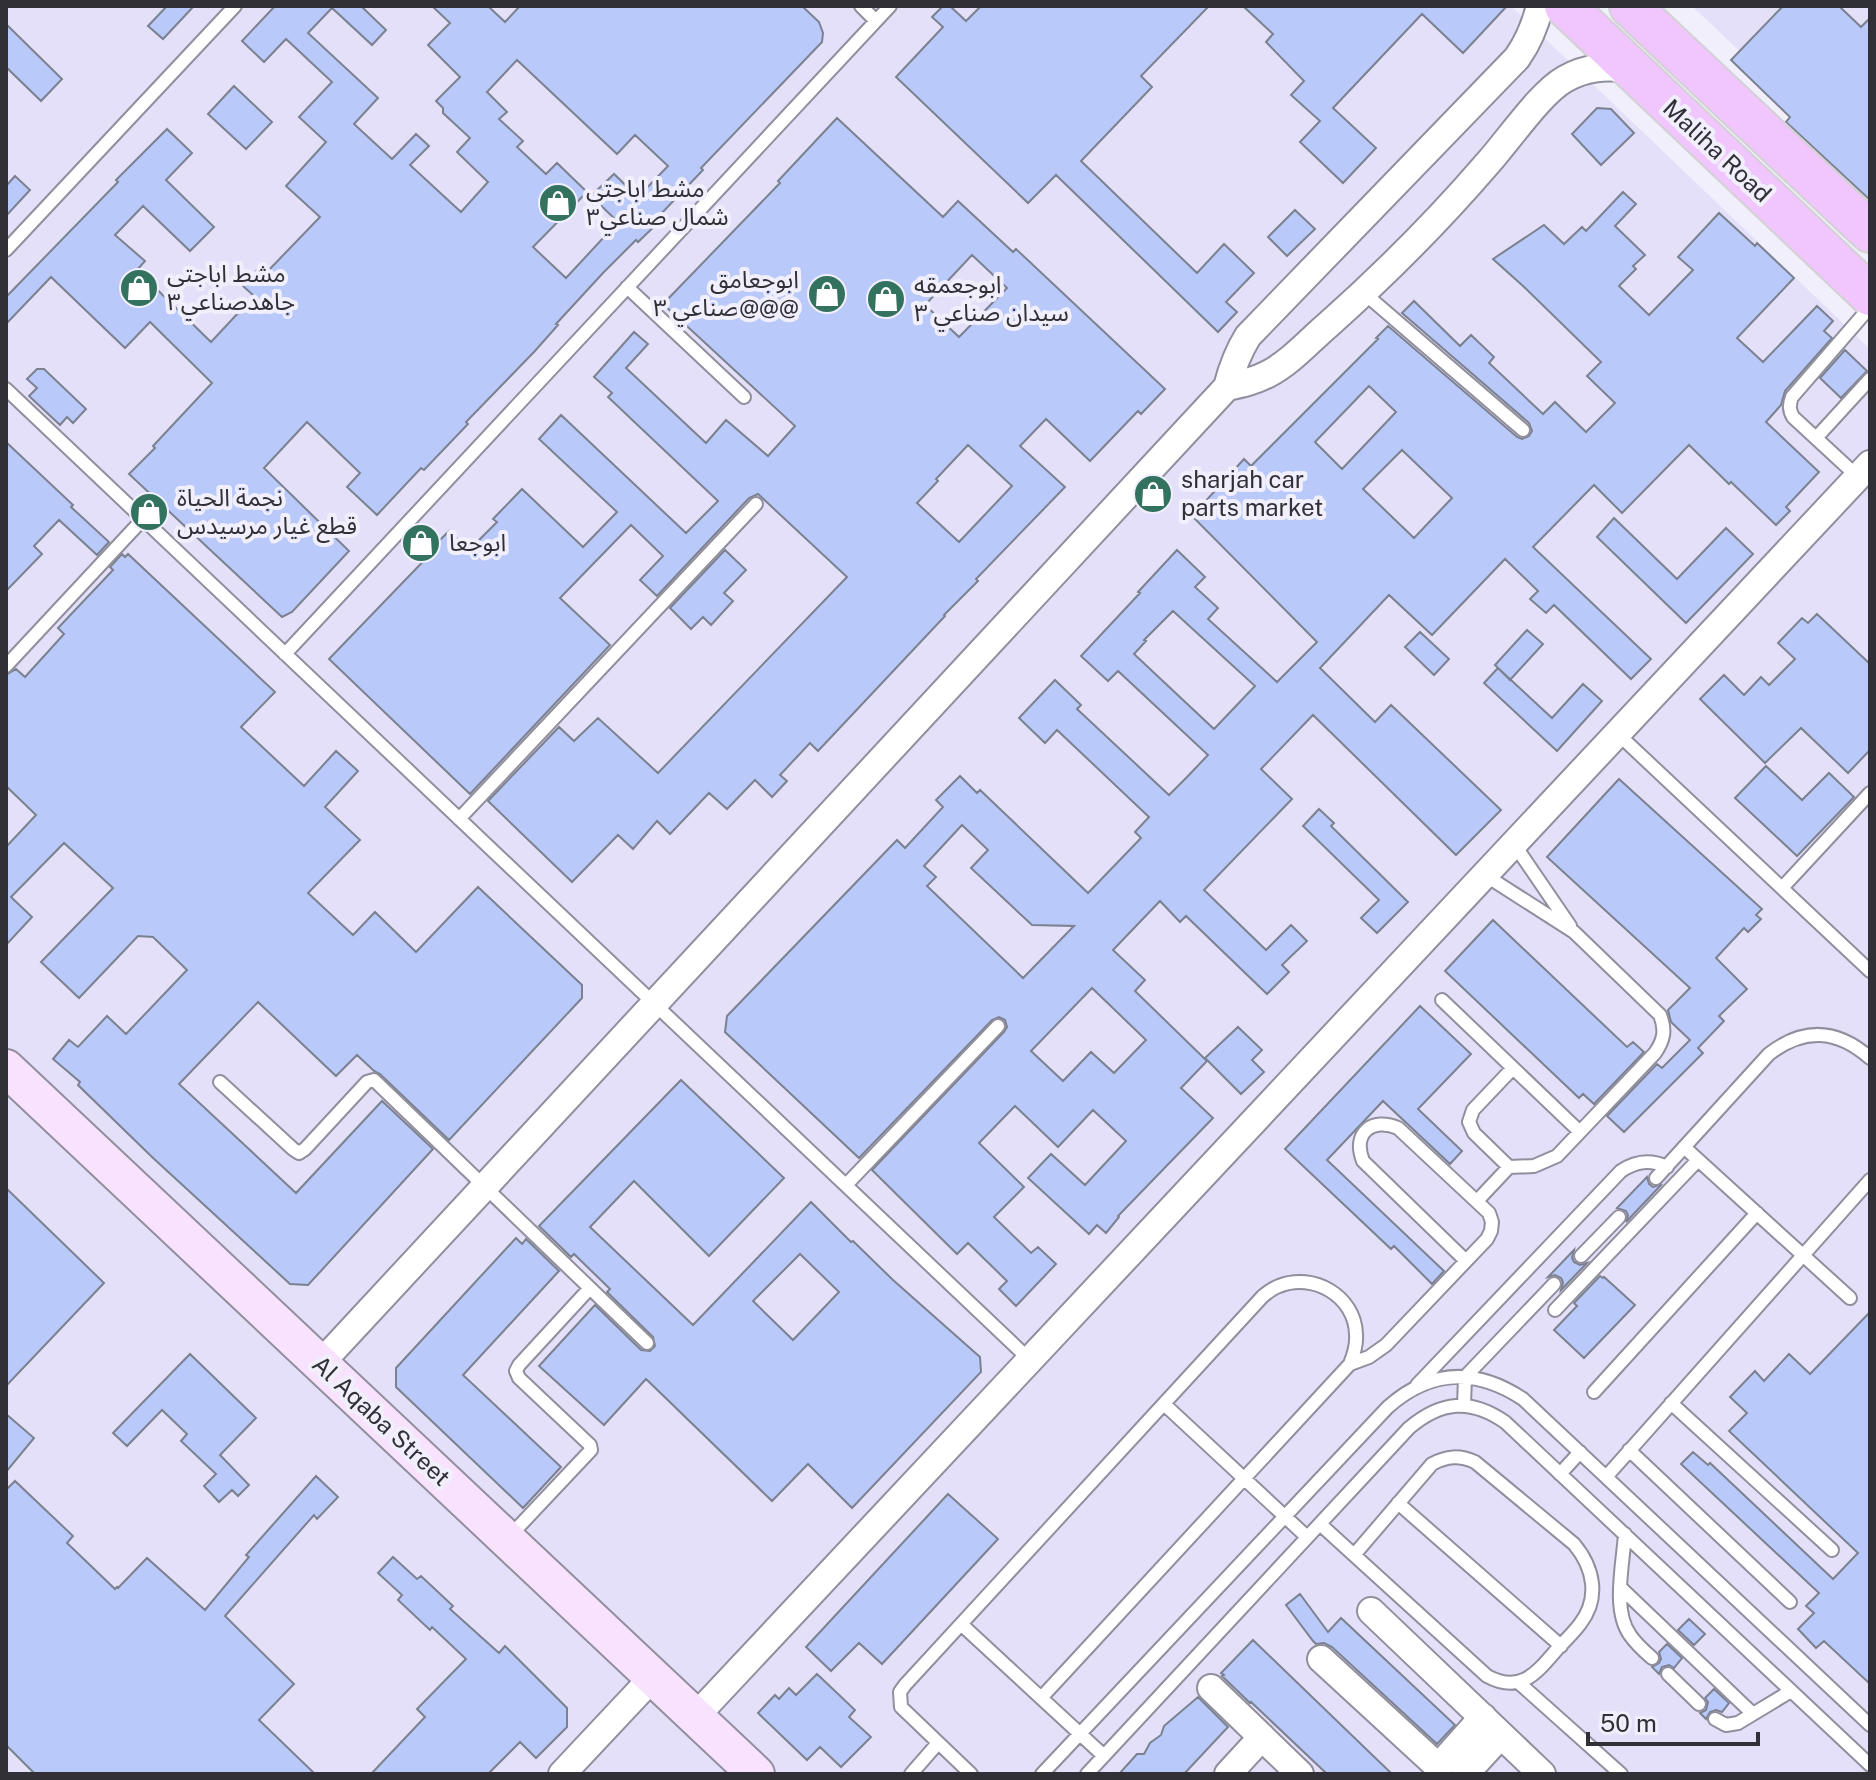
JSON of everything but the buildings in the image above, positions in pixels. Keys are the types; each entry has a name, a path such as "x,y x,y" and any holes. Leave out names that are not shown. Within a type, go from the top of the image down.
{"main road":[{"name":"Maliha Road","path":"1565,6 1870,295"},
{"name":"Maliha Road","path":"1630,6 1870,232"}],"street":[{"path":"320,1364 1227,387 1231,369 1248,336 1517,58 1536,23 1540,6"},
{"path":"1227,387 1266,376 1364,293 1428,230 1545,95 1562,80 1583,70 1606,66 1629,69"},
{"path":"695,1717 1867,469"},
{"name":"Al Aqaba Street","path":"6,1068 756,1774"},
{"path":"1371,1611 1542,1774"},
{"path":"1321,1659 1434,1763 1443,1762 1492,1726"},
{"path":"562,1774 653,1677"},
{"path":"1211,1688 1300,1774"},
{"path":"1465,1774 1492,1726"},
{"path":"1228,1774 1262,1737"}],"lane":[{"path":"6,250 235,6"},
{"path":"861,6 876,21"},
{"path":"285,654 890,6"},
{"path":"627,287 744,397"},
{"path":"1364,293 1523,430"},
{"path":"1867,469 1816,438 1790,411 1792,397 1870,307"},
{"path":"1816,438 1870,379"},
{"path":"6,389 1030,1360"},
{"path":"459,819 756,504"},
{"path":"6,666 143,519"},
{"path":"1617,733 1870,971"},
{"path":"1782,888 1870,793"},
{"path":"1514,844 1574,932"},
{"path":"1485,875 1574,932 1660,1015 1664,1025 1661,1045 1655,1053 1557,1156 1521,1168 1509,1167 1474,1133 1469,1122 1473,1110 1513,1068"},
{"path":"1442,1000 1580,1132"},
{"path":"846,1185 998,1026"},
{"path":"1656,1178 1781,1044 1809,1034 1825,1035 1853,1044 1870,1058"},
{"path":"220,1082 299,1153 367,1082 374,1080 647,1343"},
{"path":"1350,1364 1369,1357 1386,1345 1487,1239 1492,1222 1489,1213 1477,1201 1398,1128 1388,1123 1376,1124 1366,1130 1360,1139 1359,1150 1363,1161 1466,1261"},
{"path":"1684,1147 1850,1298"},
{"path":"1555,1310 1698,1160"},
{"path":"1042,1774 1388,1407 1414,1388 1621,1171 1639,1162 1667,1167"},
{"path":"1477,1201 1509,1167"},
{"path":"1606,1477 1870,1180"},
{"path":"1594,1392 1757,1213"},
{"path":"1581,1256 1619,1217"},
{"path":"971,1774 901,1707 900,1692 1263,1296 1277,1286 1295,1282 1312,1283 1328,1289 1342,1300 1352,1314 1356,1348 1350,1364 1041,1698"},
{"path":"1464,1405 1465,1377 1554,1284"},
{"path":"507,1539 591,1450 590,1445 519,1378 516,1371 590,1288"},
{"path":"1414,1388 1439,1379 1465,1377 1488,1381 1515,1393 1870,1725"},
{"path":"1671,1403 1832,1550"},
{"path":"1164,1404 1307,1537"},
{"path":"1087,1774 1409,1428 1434,1410 1464,1405 1492,1413 1505,1422 1870,1765"},
{"path":"1629,1450 1790,1602"},
{"path":"1560,1474 1580,1452"},
{"path":"1320,1524 1354,1555 1487,1676 1497,1681 1518,1682 1538,1672 1581,1624 1592,1597 1590,1568 1574,1544 1465,1457 1443,1458 1432,1464 1354,1555"},
{"path":"1398,1503 1561,1646"},
{"path":"1625,1534 1620,1605 1625,1627 1652,1658"},
{"path":"1621,1588 1753,1714"},
{"path":"961,1624 1104,1756"},
{"path":"1668,1674 1699,1704"},
{"path":"1518,1682 1621,1774"},
{"path":"1715,1719 1732,1725 1791,1691"},
{"path":"911,1774 938,1743"},
{"path":"1860,1755 1870,1745"}],"shaded area":[{"path":"6,6 1511,6 1870,349 1870,1774 6,1774"},
{"path":"1692,6 1870,6 1870,175"}],"place":[{"name":"مشط اباجتي شمال صناعي٣","path":"558,203"},
{"name":"مشط اباجتي جاهدصناعي٣","path":"139,288"},
{"name":"ابوجعامق صناعي ٣@@@","path":"827,294"},
{"name":"ابوجعمقه سيدان صناعي ٣","path":"886,299"},
{"name":"sharjah car parts market","path":"1153,494"},
{"name":"نجمة الحياة قطع غيار مرسيدس","path":"149,512"},
{"name":"ابوجعا","path":"421,543"}]}
